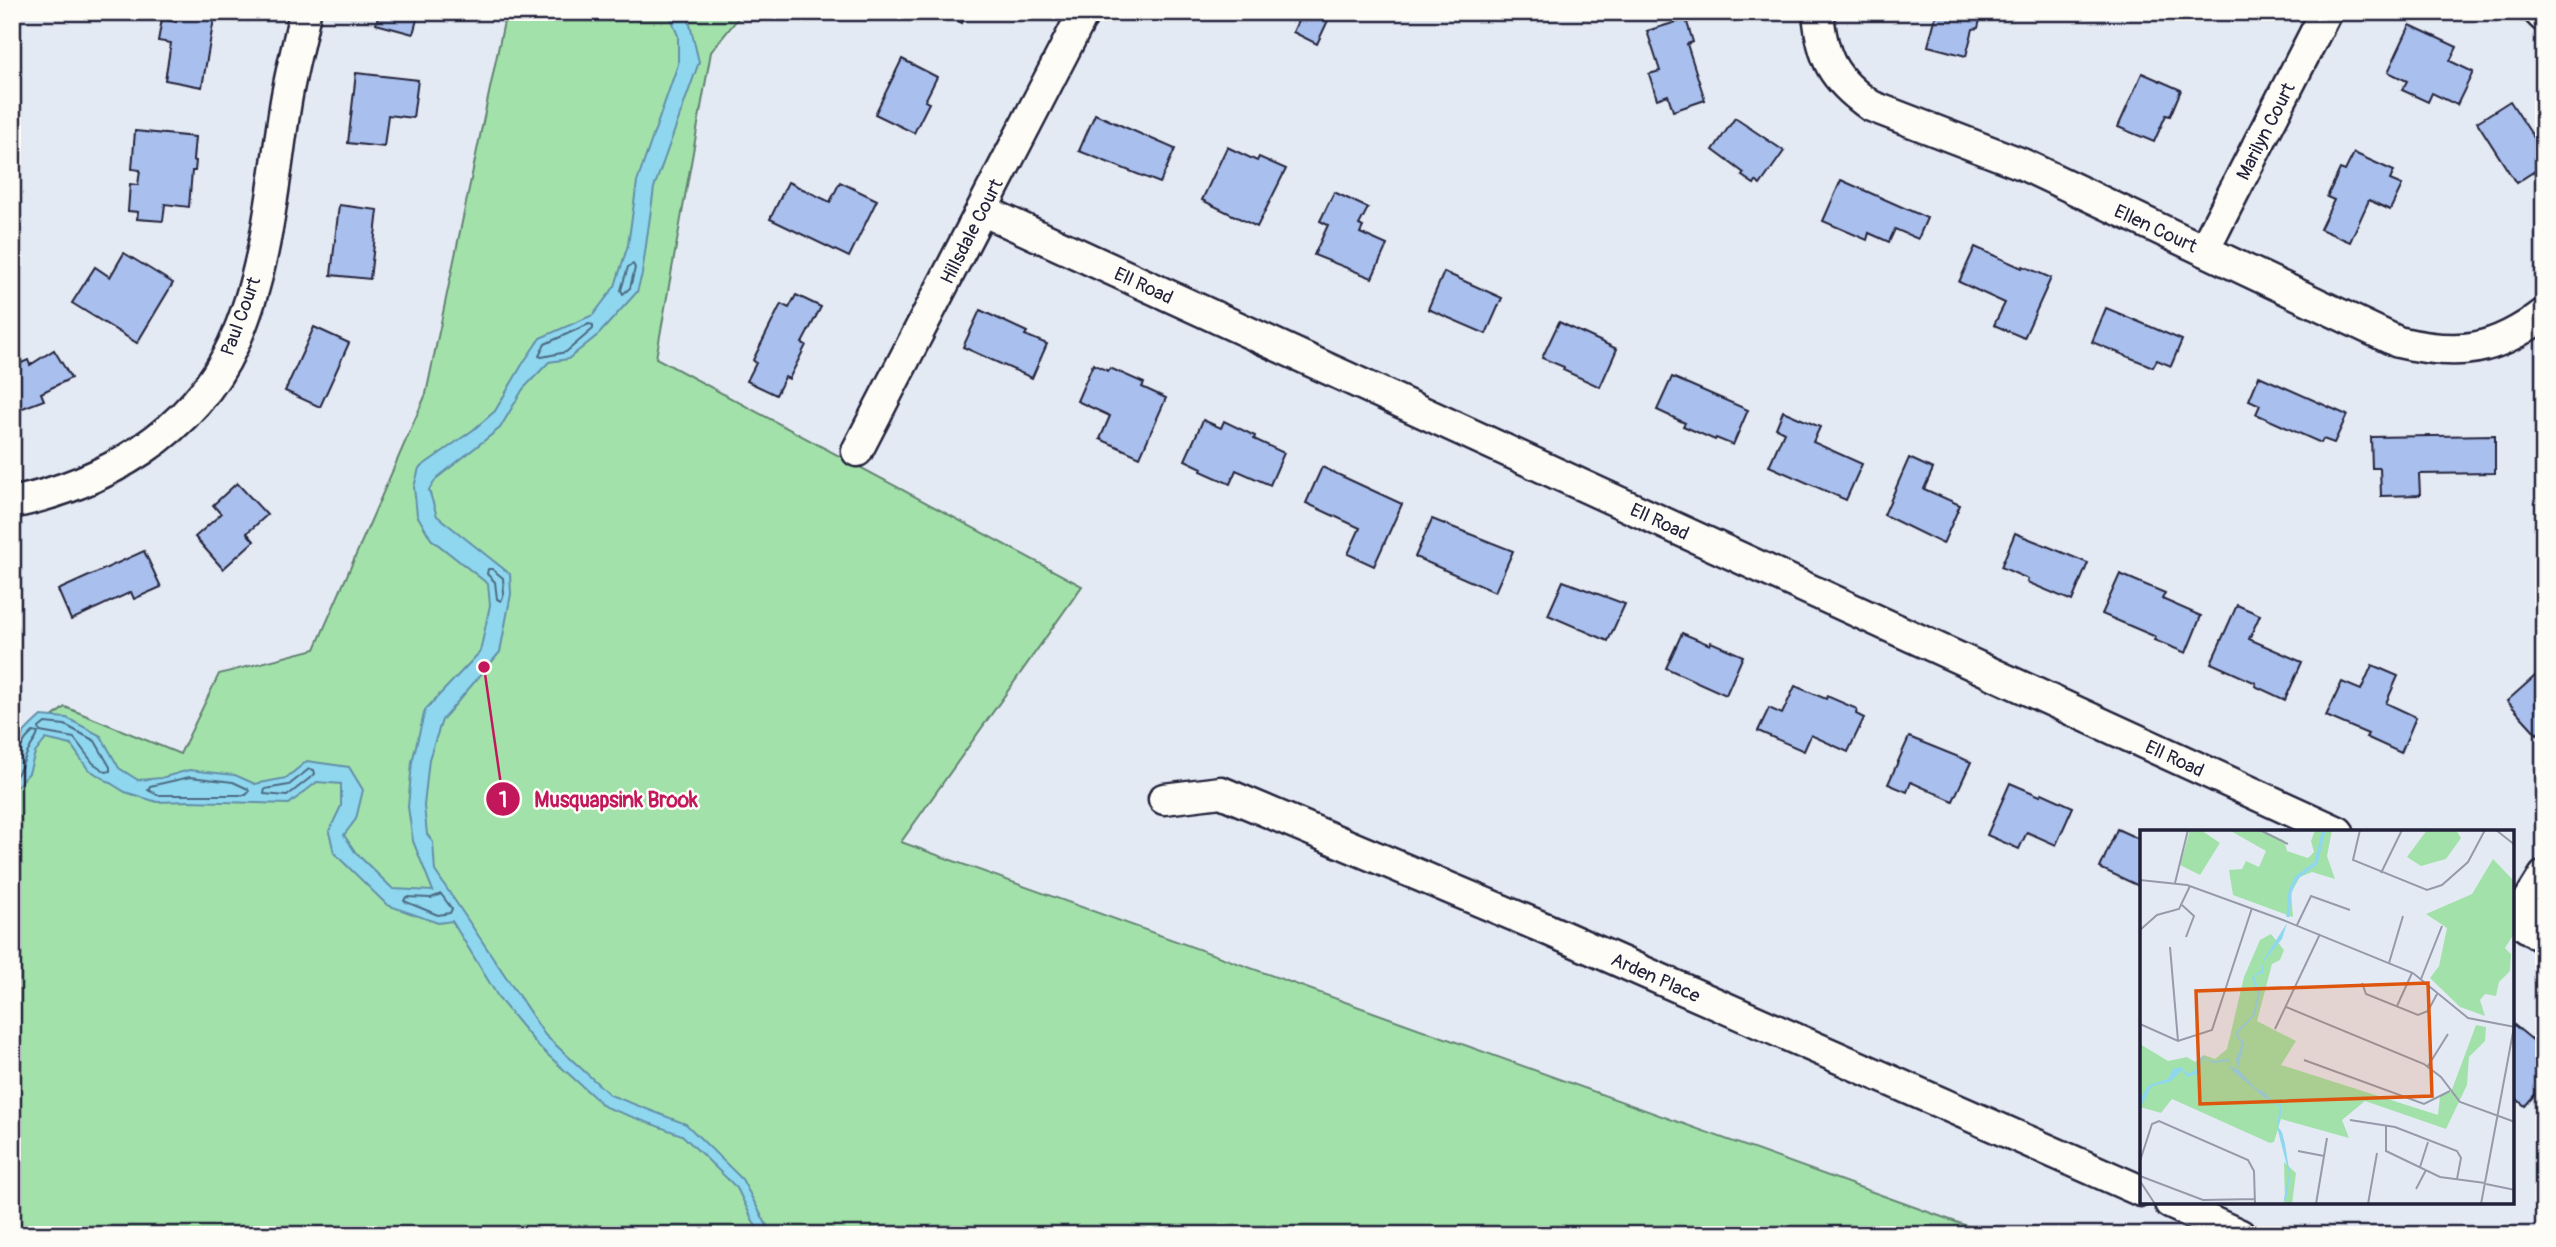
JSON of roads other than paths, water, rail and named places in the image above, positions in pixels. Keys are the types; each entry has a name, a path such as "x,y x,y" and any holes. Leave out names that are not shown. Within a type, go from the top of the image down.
{"street":[{"name":"Paul Court","path":"12,503 51,495 129,459 164,436 201,395 233,345 261,256 287,96 305,12"},
{"name":"Hillsdale Court","path":"858,451 1084,12"},
{"name":"Ellen Court","path":"1818,12 1820,40 1831,68 1850,91 1871,106 2022,164 2398,342 2433,350 2466,350 2495,342 2523,329 2544,314"},
{"name":"Marilyn Court","path":"2204,250 2326,12"},
{"path":"2539,12 2544,17"},
{"name":"Ell Road","path":"982,211 2334,830"},
{"name":"Arden Place","path":"1164,799 1221,792 1544,928 2140,1191"},
{"path":"2544,876 2515,918 2544,938"},
{"path":"2174,1205 2240,1235"}],"water":[{"path":"669,12 687,12 699,62 654,188 637,292 599,334 568,359 549,362 523,389 500,428 437,478 429,490 437,516 510,574 511,594 500,652 442,720 429,759 424,806 427,834 433,842 435,871 545,1035 610,1095 686,1124 742,1179 772,1235 760,1235 737,1188 682,1135 605,1107 538,1046 500,1000 452,921 438,923 387,905 334,853 329,831 341,806 341,784 317,782 289,804 157,802 125,792 88,769 71,745 46,739 35,753 29,773 12,792 14,748 17,741 41,716 67,718 101,736 119,768 138,780 161,778 189,770 235,775 255,784 286,778 307,761 349,767 363,790 356,819 344,835 356,853 393,889 433,891 413,841 408,807 412,762 425,710 480,652 490,605 488,584 431,539 417,515 414,487 419,468 495,411 540,338 593,315 615,286 628,245 637,182 678,64 678,36"}],"place":[{"name":"Musquapsink Brook","path":"484,667"}]}
